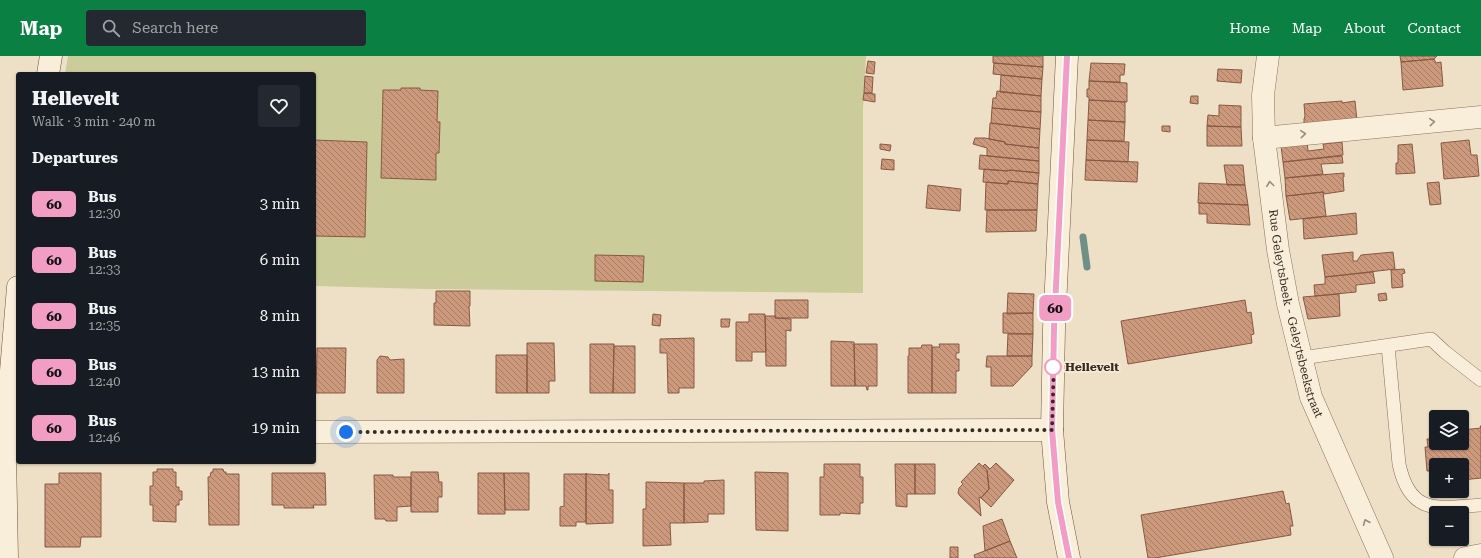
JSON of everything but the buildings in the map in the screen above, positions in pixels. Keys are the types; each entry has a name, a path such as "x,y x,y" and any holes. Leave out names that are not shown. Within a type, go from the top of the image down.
{"street":[{"path":"48,72 51,56"},
{"path":"1066,56 1052,430 1058,502 1069,558"},
{"name":"Rue Geleytsbeek - Geleytsbeekstraat","path":"1268,56 1263,96 1264,138 1278,250 1288,304 1312,397 1382,558"},
{"path":"1264,138 1481,117"},
{"path":"7,558 5,453 12,431 16,335"},
{"path":"316,432 1052,430"},
{"path":"1465,558 1481,555"}],"lane":[{"path":"1302,358 1431,339 1481,380"},
{"path":"1388,346 1399,464 1402,481 1412,495 1428,506 1438,508 1481,505"}],"green space":[{"path":"68,56 866,56 863,109 863,293 426,289 316,286 316,72 65,72"}],"waterway":[{"path":"1083,237 1087,267"}],"bus line":[{"name":"60","path":"1067,56 1054,328 1052,430 1053,457 1058,502 1069,558"}],"place":[{"name":"Hellevelt","path":"1053,367"}],"route":[{"path":"346,432 1052,430 1054,360 1053,367"}]}
